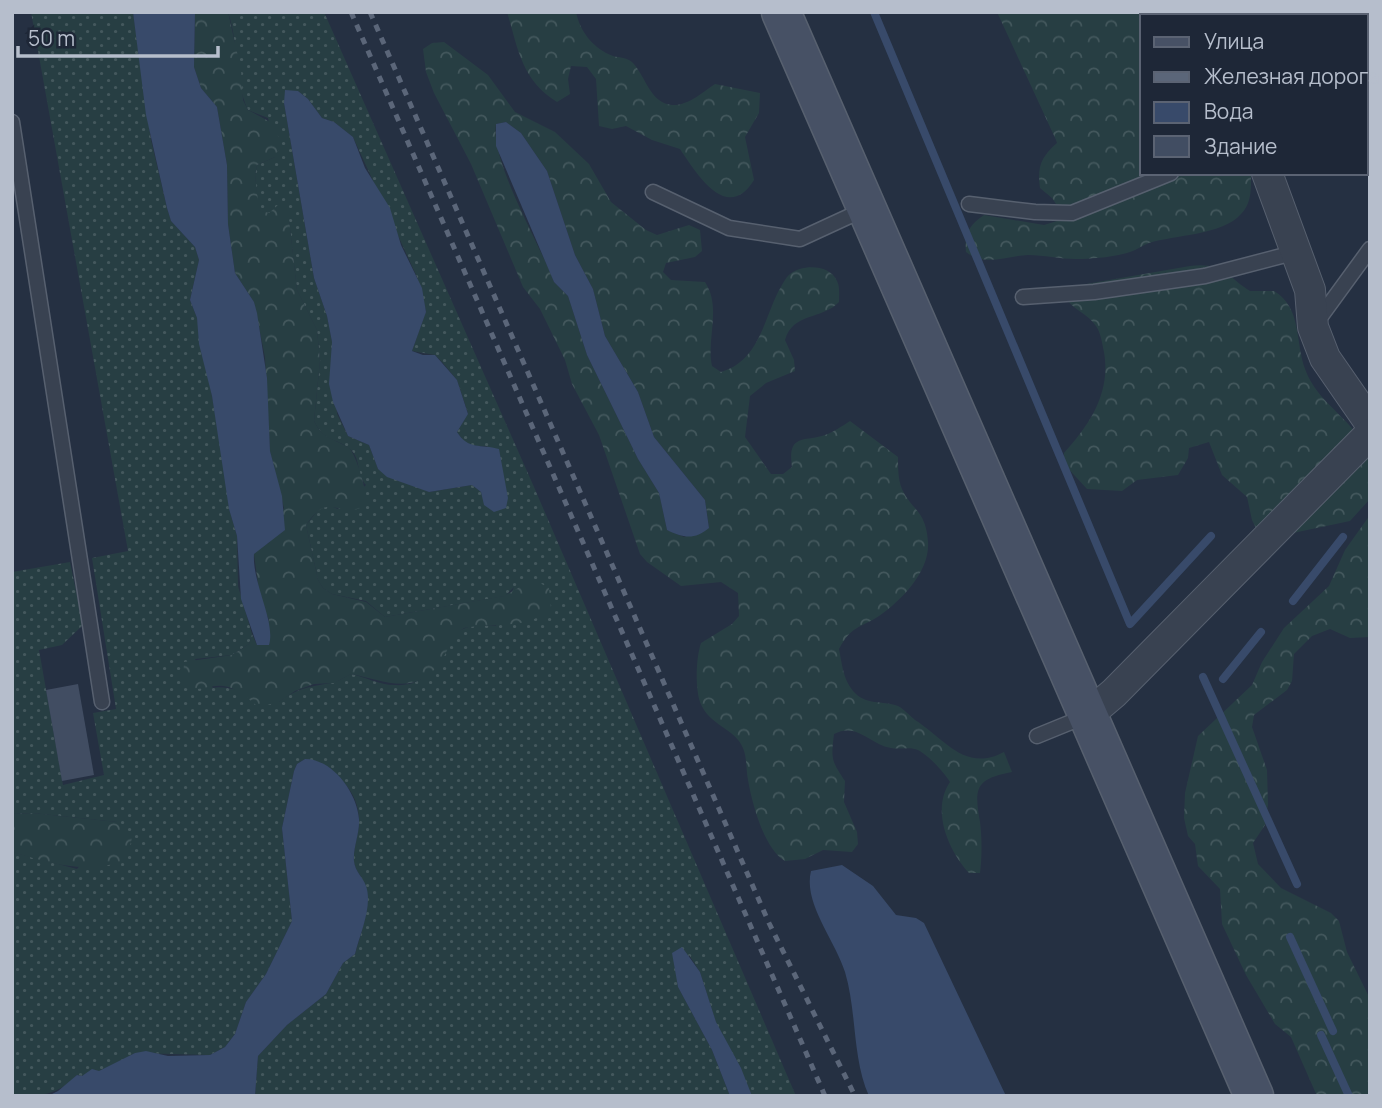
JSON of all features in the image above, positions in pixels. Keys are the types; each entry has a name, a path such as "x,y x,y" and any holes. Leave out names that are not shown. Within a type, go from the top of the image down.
{"main road":[{"path":"781,12 1254,1096"}],"street":[{"path":"1268,175 1311,290 1313,327 1325,358 1370,423"},
{"path":"1088,715 1370,434"}],"lane":[{"path":"12,122 102,702"},
{"path":"969,204 1035,212 1072,213 1166,175"},
{"path":"653,192 729,228 800,239 866,209"},
{"path":"1313,327 1370,249"},
{"path":"1023,297 1094,292 1205,276 1297,251"},
{"path":"1037,736 1088,715"}],"green space":[{"path":"31,12 133,12 151,140 167,208 171,221 195,247 199,260 190,300 197,318 225,465 229,509 237,536 238,586 252,634 249,644 232,655 195,659 213,688 236,690 279,702 297,691 334,682 351,674 389,685 409,684 430,672 455,635 463,629 496,626 514,587 505,596 385,617 366,601 332,594 323,588 318,580 306,525 319,509 328,505 338,509 366,485 350,449 322,433 314,421 320,361 317,330 297,290 289,220 258,210 255,175 257,165 275,157 268,118 248,110 244,98 228,12 324,12 534,487 796,1096 752,1096 716,1023 700,972 689,955 678,987 712,1050 730,1096 255,1096 258,1056 287,1025 326,994 343,963 355,954 366,912 365,886 354,862 359,824 355,801 344,782 326,768 305,759 297,764 294,771 282,828 292,921 266,974 246,1002 235,1034 225,1047 210,1055 135,1053 110,1068 77,1075 55,1091 40,1095 12,1096 12,852 77,869 117,822 33,813 12,814 12,572 70,562 83,625 62,645 39,650 63,785 104,775 93,713 116,709 92,558 128,551","holes":["298,91 308,99 322,118 334,122 353,137 417,277 426,311 412,351 435,355 457,380 468,413 457,432 469,444 487,446 481,492 472,485 429,492 378,469 369,445 348,436 337,414 332,342 327,316 314,278 284,103"]},
{"path":"195,12 228,12 241,70 243,100 248,110 276,125 280,147 275,157 257,165 255,175 259,210 269,213 278,205 288,210 297,290 317,330 320,361 314,421 325,435 352,452 366,493 367,505 348,510 328,507 315,514 306,525 318,580 323,588 332,594 366,602 385,617 504,596 527,583 538,582 549,588 551,608 542,615 521,623 464,628 455,636 439,664 419,680 398,684 351,674 334,683 314,684 295,691 279,702 258,707 228,687 194,689 183,685 184,662 232,655 249,644 252,634 257,645 269,620 260,598 254,554 260,546 269,543 284,508 270,451 265,357 254,302 235,273 228,224 227,165 217,107 201,88 194,67"},
{"path":"507,12 576,12 589,39 606,53 631,61 653,95 665,103 684,103 715,84 760,93 759,113 745,137 754,180 744,192 733,197 723,196 703,181 680,149 652,140 626,126 612,129 599,126 596,79 587,67 571,66 568,79 570,94 557,102 536,84 528,73"},
{"path":"997,12 1157,12 1140,14 1140,175 1251,175 1250,195 1245,210 1223,226 1159,240 1133,251 1110,256 1076,259 1028,255 988,260 966,252 969,230 984,215 1044,225 1057,221 1060,210 1052,198 1040,188 1039,181 1041,163 1057,143"},
{"path":"444,42 488,75 515,112 555,132 589,164 611,202 646,230 657,235 689,225 700,230 702,251 695,257 666,263 663,272 671,280 705,282 710,292 713,313 712,366 721,372 733,367 751,350 758,340 778,292 790,274 801,268 815,267 828,271 837,281 839,302 825,312 801,320 789,331 785,340 794,360 795,371 766,383 750,396 745,437 771,474 783,474 792,467 792,449 799,441 828,434 850,421 898,457 902,489 922,517 927,531 927,553 913,584 897,602 848,636 839,649 842,666 847,681 858,696 869,701 898,706 956,751 978,759 1004,752 1012,772 984,782 978,793 981,828 980,873 969,873 961,864 944,829 942,805 950,782 940,769 918,750 883,746 850,731 834,734 832,754 845,781 844,802 857,832 858,844 852,852 823,850 805,859 785,861 771,847 760,825 753,801 743,748 734,736 704,710 697,689 697,664 701,643 732,624 739,616 738,593 721,582 681,586 640,554 599,435 572,384 565,360 540,309 523,287 471,164 434,93 426,72 423,49 432,43","holes":["506,122 521,133 547,171 575,255 593,289 605,336 638,392 654,437 705,500 709,527 684,537 667,530 659,493 638,459 587,355 568,296 554,282 508,180 496,140 496,124"]},
{"path":"1190,266 1217,268 1250,291 1274,291 1289,306 1305,369 1311,381 1327,403 1356,433 1369,456 1370,499 1350,521 1274,537 1257,530 1247,497 1222,475 1209,442 1189,448 1188,458 1178,475 1137,480 1122,491 1087,489 1064,464 1064,453 1082,431 1096,407 1105,367 1099,332 1065,297 1069,287"},
{"path":"1370,515 1370,637 1350,638 1330,629 1312,636 1294,654 1292,681 1287,690 1254,715 1252,727 1267,770 1268,804 1265,825 1253,843 1258,864 1281,888 1331,913 1339,921 1347,952 1370,999 1370,1096 1317,1096 1291,1037 1275,1024 1246,975 1222,924 1220,889 1198,866 1195,844 1188,836 1184,818 1185,793 1198,736 1252,685 1262,662 1284,628 1329,586 1345,550"},
{"path":"33,813 117,822 132,838 126,861 95,867 68,866 12,852 12,814"}],"water":[{"path":"133,12 195,12 194,67 201,88 217,107 227,165 228,224 235,273 254,302 257,313 267,378 270,451 282,496 285,530 254,554 256,577 269,625 269,645 257,645 241,599 237,536 229,509 212,396 199,344 197,318 190,300 199,260 195,247 171,221 167,208 146,115"},
{"path":"285,90 298,91 308,99 322,118 334,122 353,137 365,168 390,208 401,245 422,288 426,312 412,351 435,355 457,380 468,414 457,432 461,438 470,444 499,449 508,498 506,508 494,512 484,505 481,492 472,485 429,492 387,477 378,469 369,445 348,436 333,402 329,384 332,342 327,316 314,278 284,103"},
{"path":"506,122 521,133 547,171 575,255 593,289 605,336 638,392 654,437 705,500 709,528 699,534 684,536 667,530 659,493 638,459 587,355 568,296 554,282 496,146 496,124"},
{"path":"305,759 325,765 334,771 354,799 359,824 354,861 366,886 367,911 355,954 343,963 326,994 287,1025 258,1056 255,1096 48,1096 77,1075 82,1076 92,1069 99,1071 135,1053 146,1051 168,1056 210,1055 225,1047 235,1034 246,1002 266,974 292,921 282,828 294,771 297,764"},
{"path":"842,865 873,886 896,915 916,918 924,923 1006,1096 869,1096 857,1051 845,972 821,922 810,883 811,871"},
{"path":"682,947 700,972 716,1022 741,1068 752,1096 730,1096 712,1050 678,987 672,953"}],"building":[{"path":"78,684 94,775 62,781 46,690"}],"waterway":[{"path":"874,12 1130,624 1211,536"},
{"path":"1293,601 1343,537"},
{"path":"1223,679 1261,632"},
{"path":"1203,677 1297,884"},
{"path":"1290,937 1333,1031"},
{"path":"1321,1035 1349,1096"}],"railway":[{"path":"351,12 825,1096"},
{"path":"370,12 769,923 855,1096"}]}
